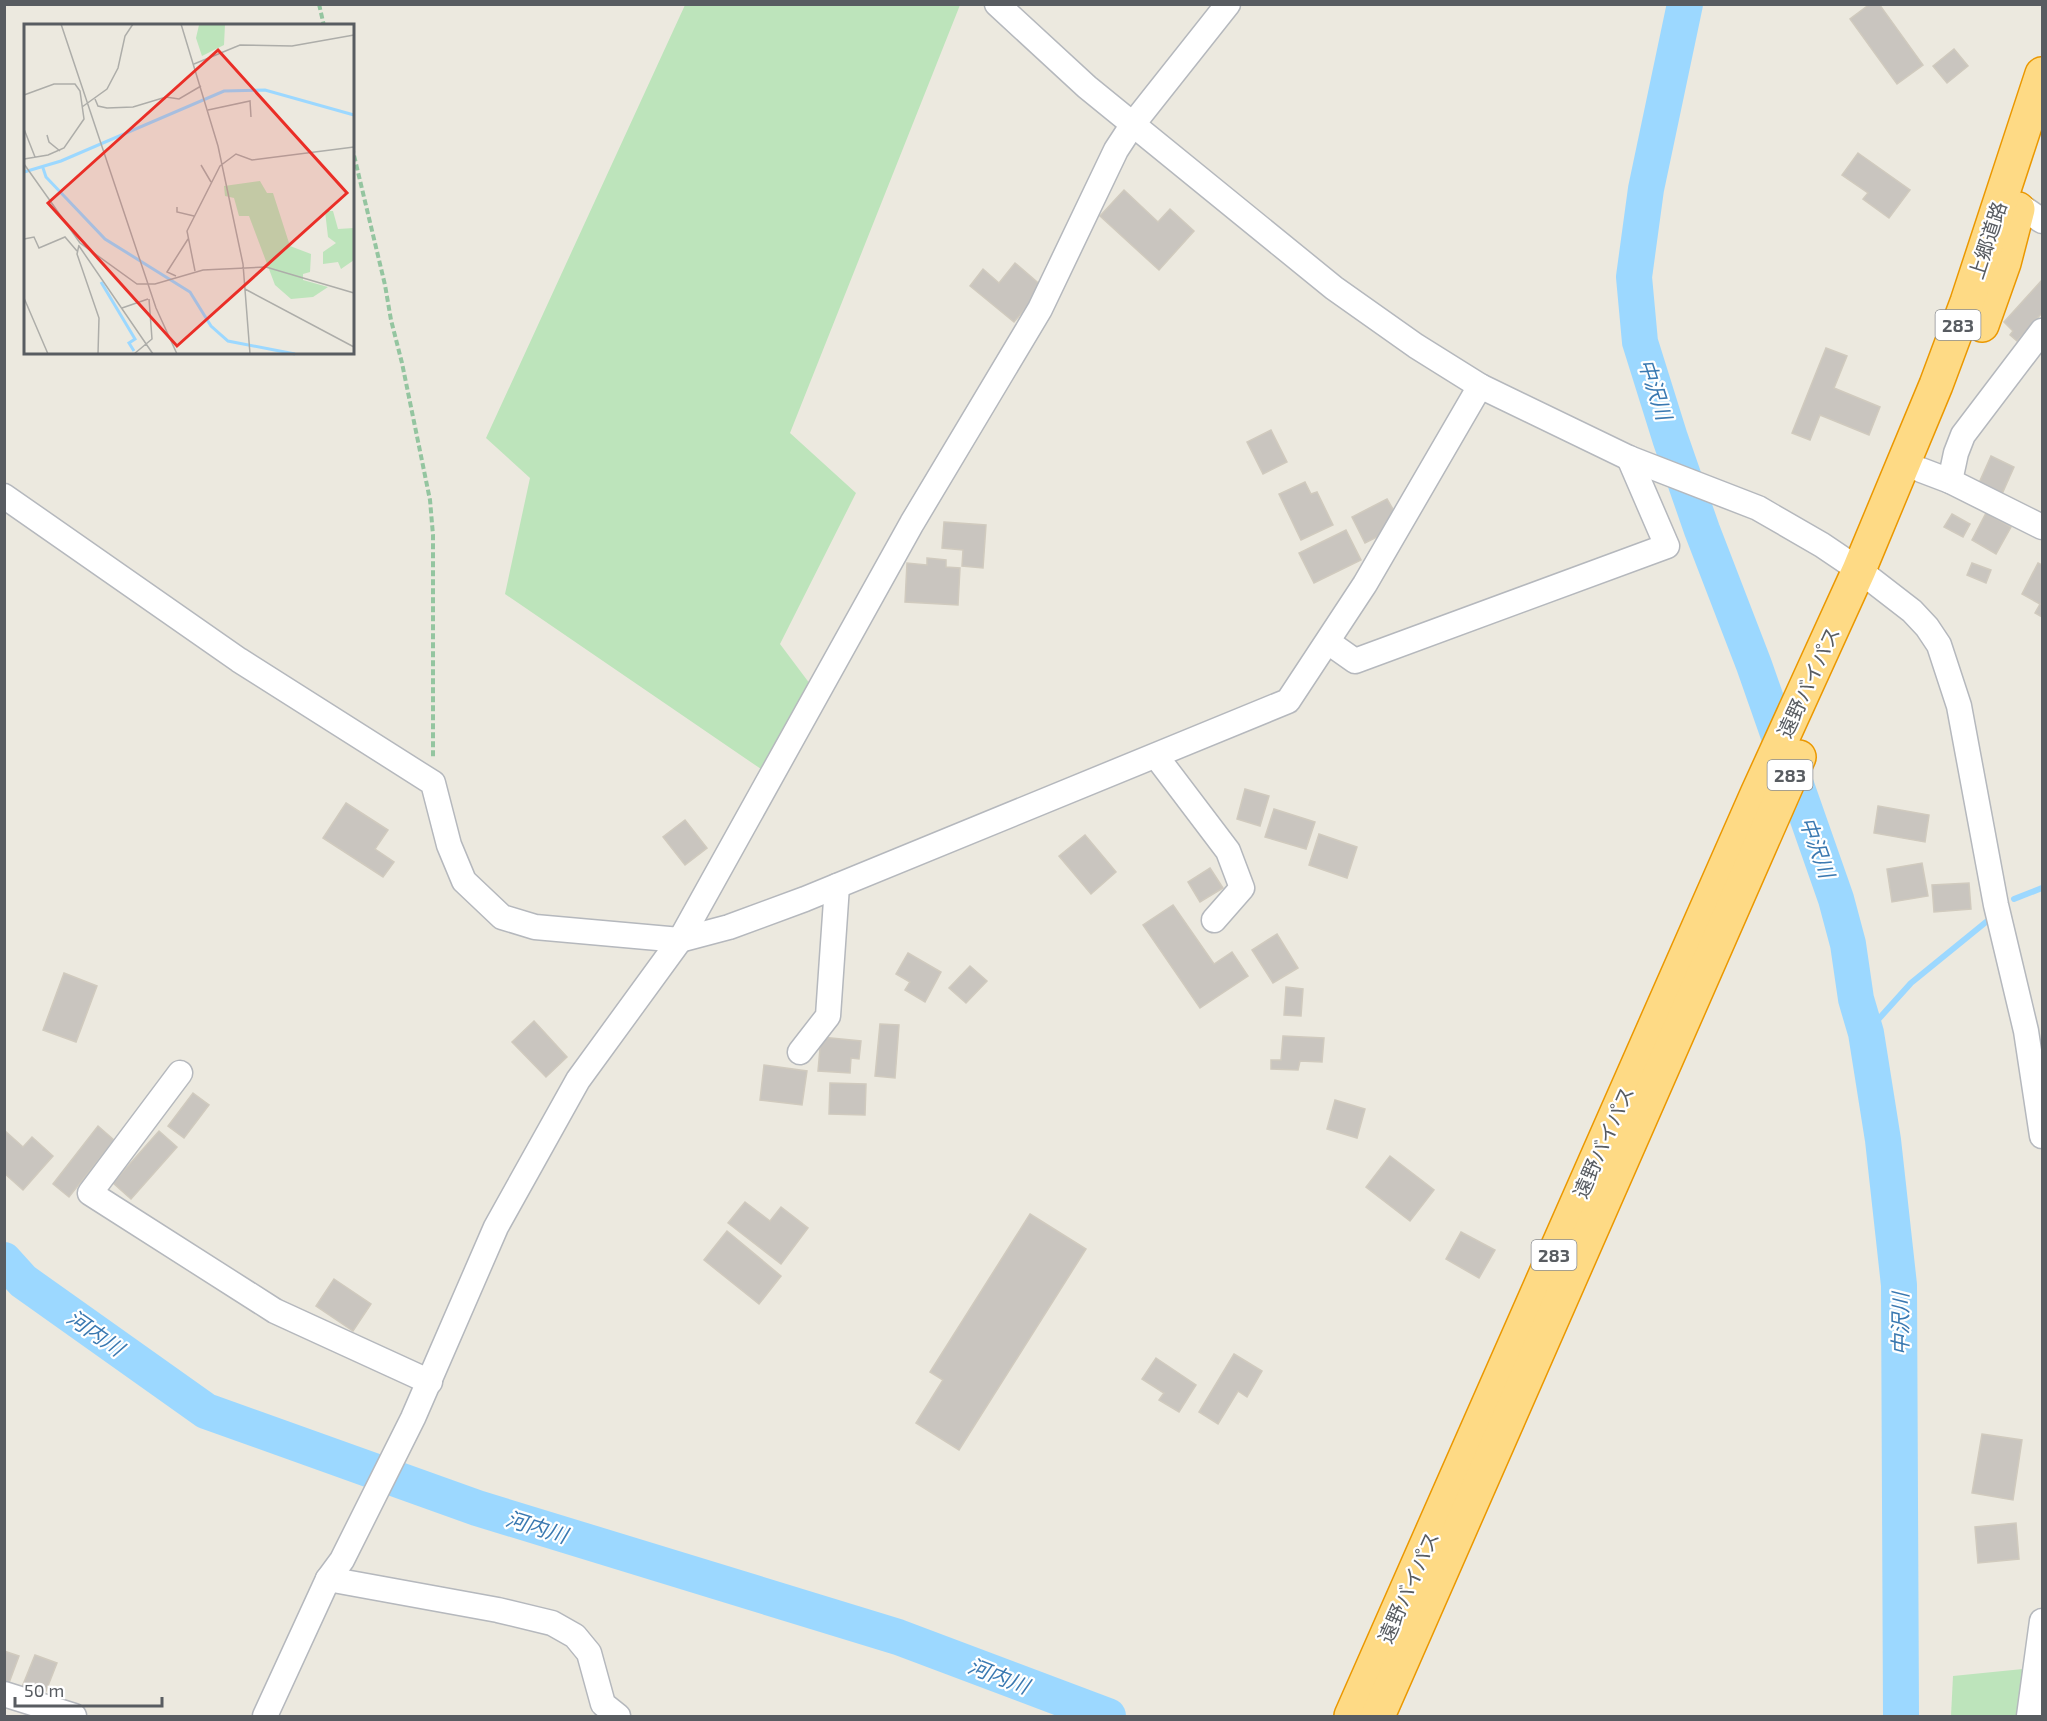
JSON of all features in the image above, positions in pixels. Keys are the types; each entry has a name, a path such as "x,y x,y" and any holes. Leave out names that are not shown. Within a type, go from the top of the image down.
{"highway":[{"name":"上郷道路","path":"1866,576 1966,302 2043,74"},
{"name":"上郷道路","path":"1866,576 1936,476 2004,263 2031,213 2043,125"},
{"name":"遠野バイパス","path":"1351,1716 1425,1579 1767,827 1807,710 1866,576"},
{"name":"遠野バイパス","path":"1378,1716 1425,1579 1757,794 1807,710"}],"street":[{"path":"997,4 1087,87 1334,288 1416,346 1480,386 1629,458 1758,508 1822,545 1912,611 1927,627 1939,645 1959,706 1996,905 2026,1031 2043,1136"},
{"path":"265,1716 335,1569 414,1418 496,1227 578,1080 680,940 912,523 1040,309 1116,150 1133,124 1228,4"},
{"path":"2043,331 1963,435 1956,453 1936,476 2043,527"},
{"path":"4,496 239,660 433,783 449,845 464,881 502,917 535,927 680,940 729,927 837,886 1288,701 1365,584 1480,386"},
{"path":"1328,642 1355,661 1667,546 1629,458"},
{"path":"1156,756 1228,851 1242,888 1214,920"},
{"path":"800,1052 828,1016 837,886"},
{"path":"180,1073 90,1193 275,1311 430,1382"},
{"path":"335,1569 552,1623 575,1636 589,1653 603,1704 618,1716"},
{"path":"2029,1716 2043,1621"},
{"path":"4,1694 74,1716"}],"path":[{"path":"319,4 324,24"},
{"path":"354,155 385,285 430,500 433,535 433,783"}],"green space":[{"path":"685,5 960,5 790,433 856,493 780,644 825,704 777,780 505,594 530,478 486,438"},
{"path":"2023,1669 2017,1716 1951,1716 1953,1676"}],"building":[{"path":"1870,4 1879,4 1923,65 1897,84 1850,19"},
{"path":"1954,49 1968,66 1947,83 1933,66"},
{"path":"1858,153 1910,190 1889,218 1863,199 1868,193 1842,175"},
{"path":"1124,190 1158,222 1170,209 1194,231 1159,270 1100,216"},
{"path":"1015,263 1043,287 1014,322 970,286 983,269 999,283"},
{"path":"2042,280 2042,313 2017,341 2010,335 2013,331 2004,322"},
{"path":"1826,348 1847,356 1834,388 1880,407 1869,435 1820,415 1810,440 1792,433"},
{"path":"1271,430 1287,462 1263,474 1247,442"},
{"path":"1991,456 2014,467 2002,494 1979,483"},
{"path":"1305,482 1311,494 1317,492 1333,525 1301,540 1279,494"},
{"path":"1387,499 1394,511 1383,534 1365,543 1352,517"},
{"path":"1986,513 2011,527 1996,554 1972,540"},
{"path":"1952,514 1970,524 1963,537 1944,527"},
{"path":"944,522 986,525 983,568 962,566 963,550 942,548"},
{"path":"1346,530 1361,560 1314,583 1299,553"},
{"path":"927,558 946,560 946,567 960,568 958,605 905,602 907,563 927,565"},
{"path":"1972,563 1991,570 1986,583 1967,575"},
{"path":"2038,563 2042,565 2042,617 2035,613 2040,604 2022,594"},
{"path":"1245,789 1269,796 1260,826 1237,819"},
{"path":"346,803 388,830 375,849 394,862 383,877 323,838"},
{"path":"1878,806 1929,815 1925,842 1874,833"},
{"path":"1274,809 1315,822 1306,849 1265,837"},
{"path":"685,820 707,848 685,865 663,837"},
{"path":"1319,834 1357,847 1347,878 1309,865"},
{"path":"1085,835 1116,872 1091,894 1059,856"},
{"path":"1922,863 1928,896 1892,902 1887,869"},
{"path":"1210,868 1223,888 1200,902 1188,882"},
{"path":"1969,883 1971,909 1934,912 1932,885"},
{"path":"1173,905 1214,964 1232,952 1248,976 1200,1008 1143,925"},
{"path":"1277,934 1298,968 1273,983 1252,950"},
{"path":"908,953 941,972 925,1002 905,990 910,982 896,974"},
{"path":"970,966 987,981 966,1003 949,988"},
{"path":"64,973 97,986 76,1042 43,1030"},
{"path":"1286,987 1303,989 1301,1016 1284,1015"},
{"path":"534,1021 567,1057 546,1077 512,1042"},
{"path":"880,1024 899,1025 895,1078 875,1076"},
{"path":"1283,1036 1324,1038 1322,1062 1300,1061 1298,1070 1271,1069 1271,1060 1281,1060"},
{"path":"821,1037 861,1041 859,1059 851,1058 850,1073 818,1071"},
{"path":"764,1065 807,1071 802,1105 760,1100"},
{"path":"830,1083 866,1084 865,1115 829,1114"},
{"path":"193,1093 209,1105 184,1138 168,1126"},
{"path":"1335,1100 1365,1109 1357,1138 1327,1129"},
{"path":"98,1126 114,1140 69,1197 53,1184"},
{"path":"4,1130 23,1147 32,1137 53,1156 23,1190 4,1173"},
{"path":"159,1131 177,1147 131,1199 113,1183"},
{"path":"1390,1156 1434,1190 1410,1221 1366,1187"},
{"path":"745,1202 770,1221 781,1207 808,1228 781,1264 728,1223"},
{"path":"1030,1214 1086,1249 959,1450 916,1423 943,1380 930,1372"},
{"path":"727,1231 781,1276 759,1304 704,1260"},
{"path":"1461,1232 1495,1250 1479,1278 1446,1259"},
{"path":"334,1279 371,1304 353,1331 316,1306"},
{"path":"1234,1354 1262,1371 1247,1397 1238,1391 1218,1424 1199,1412"},
{"path":"1156,1358 1196,1385 1179,1412 1159,1400 1164,1393 1142,1379"},
{"path":"1982,1434 2022,1440 2013,1500 1972,1493"},
{"path":"2016,1523 2019,1559 1978,1563 1975,1527"},
{"path":"4,1651 19,1656 9,1683 4,1682"},
{"path":"35,1655 57,1663 44,1696 22,1687"}],"waterway":[{"name":"中沢川","path":"1685,4 1646,189 1634,277 1640,342 1702,530 1754,665 1836,899 1848,944 1856,999 1866,1033 1883,1140 1899,1285 1901,1716"},
{"path":"2014,899 2042,888"},
{"path":"1866,1033 1911,983 1986,922"},
{"name":"河内川","path":"4,1260 23,1281 206,1411 477,1508 898,1637 1108,1716"}]}
